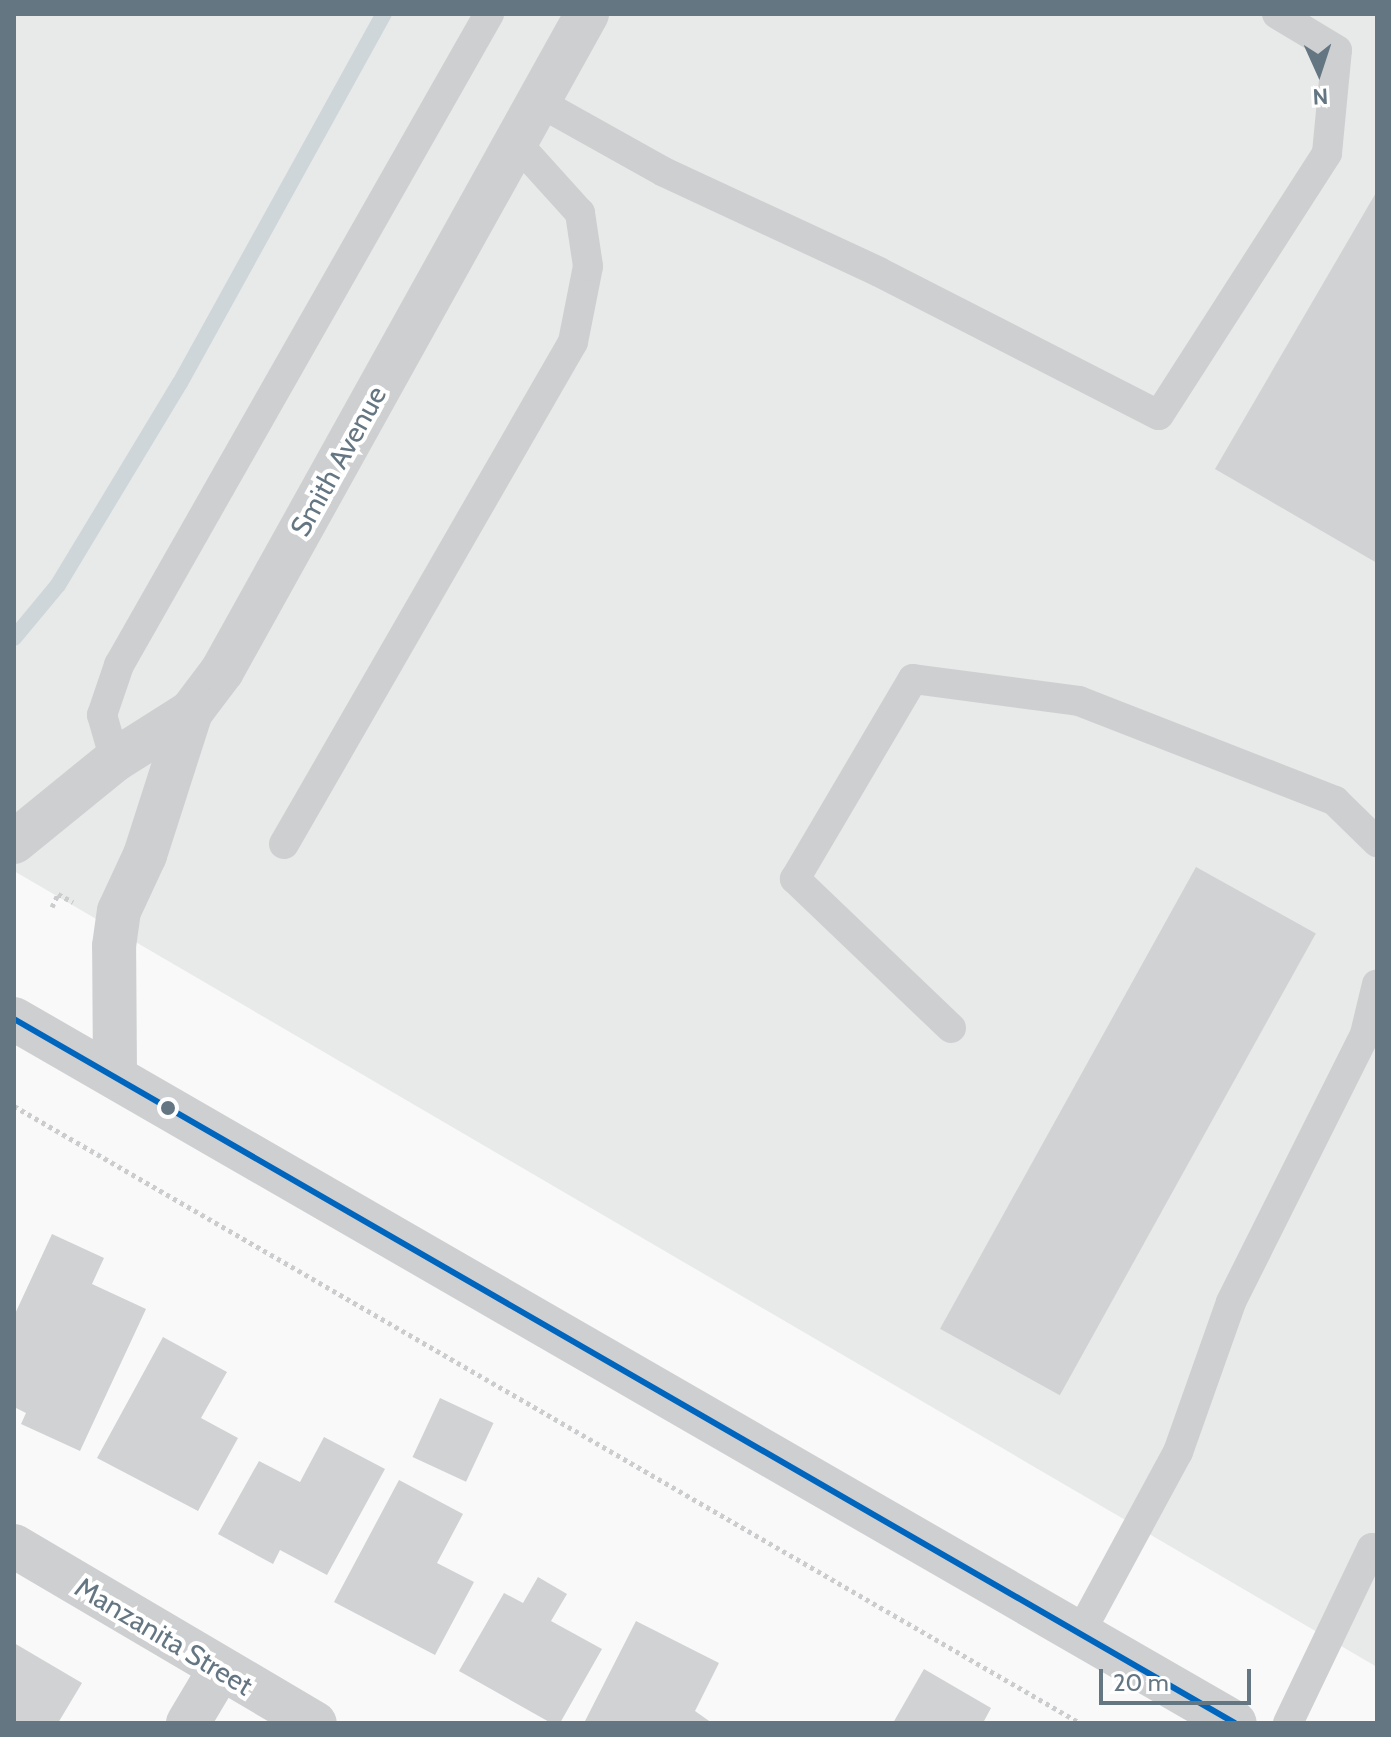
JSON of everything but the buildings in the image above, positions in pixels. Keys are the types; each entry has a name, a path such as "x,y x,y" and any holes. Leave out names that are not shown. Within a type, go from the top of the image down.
{"street":[{"name":"Smith Avenue","path":"14,842 115,760 191,712 222,671 514,140 587,14"},
{"path":"115,1074 114,946 119,911 145,855 191,712"},
{"path":"14,1019 115,1074 1235,1723"},
{"name":"Manzanita Street","path":"14,1546 219,1671 315,1723"},
{"path":"188,1723 219,1671"}],"lane":[{"path":"115,760 102,715 119,665 489,14"},
{"path":"537,101 664,172 879,272 1159,415 1327,153 1337,50 1277,14"},
{"path":"284,844 573,342 588,266 580,213 514,140"},
{"path":"951,1028 795,879 913,679 1079,701 1335,801 1377,842"},
{"path":"1080,1633 1178,1452 1231,1302 1365,1034 1377,984"},
{"path":"1288,1723 1375,1546"}],"path":[{"path":"52,907 58,894 76,903"},
{"path":"14,1106 1080,1723"}],"shaded area":[{"path":"14,14 1377,14 1377,1667 14,871"}],"waterway":[{"path":"14,638 58,585 180,383 384,14"}],"transit line":[{"path":"14,1019 1235,1723"}]}
